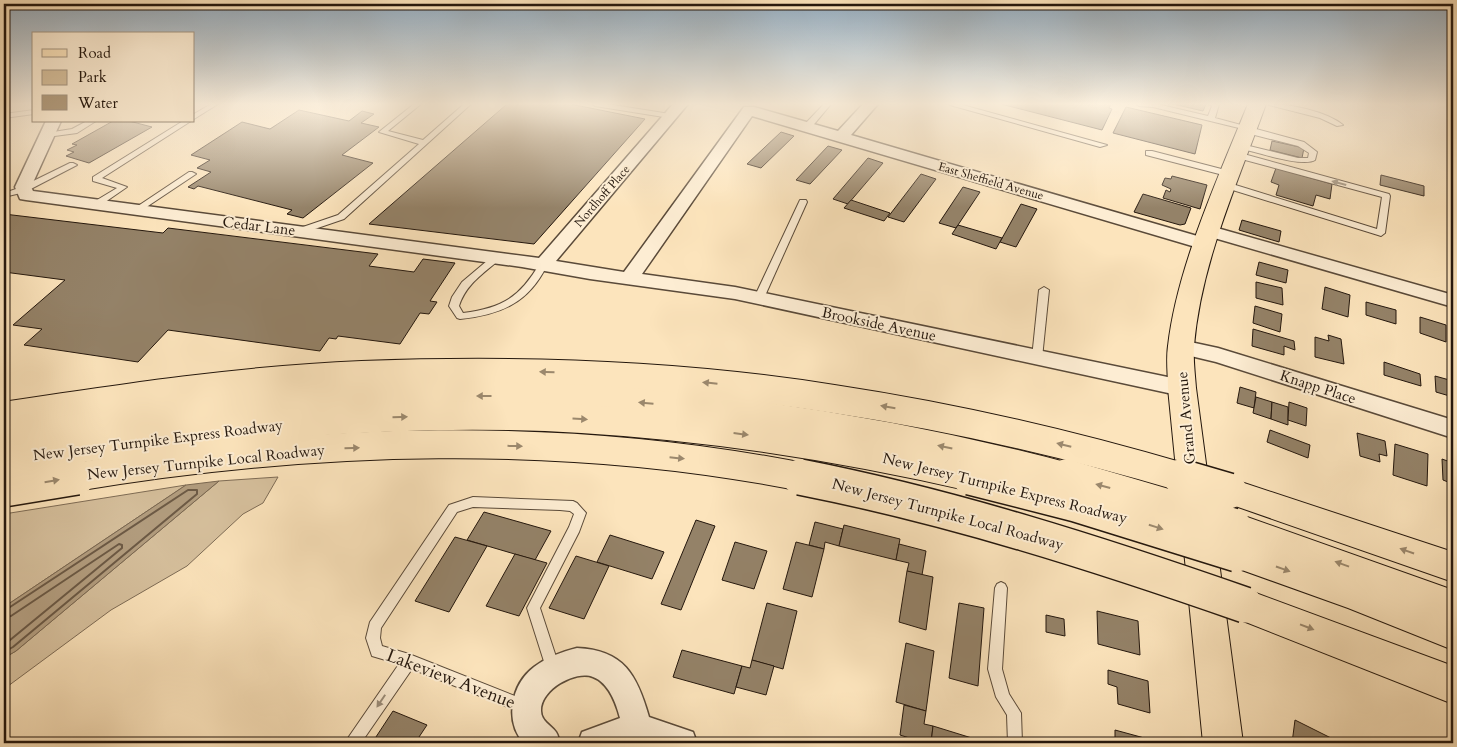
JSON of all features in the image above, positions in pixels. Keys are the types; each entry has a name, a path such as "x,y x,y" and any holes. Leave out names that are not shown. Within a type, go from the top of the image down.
{"main road":[{"name":"Grand Avenue","path":"1223,743 1182,388 1182,347 1186,303 1207,238 1244,139"},
{"path":"4,416 146,393 315,377 453,371 602,375 758,389 848,401 951,419 1127,461 1229,492 1453,567"},
{"name":"New Jersey Turnpike Express Roadway","path":"4,440 158,416 336,399 480,396 608,400 716,409 841,427 912,440 1068,476 1235,540 1353,594 1453,633"},
{"name":"New Jersey Turnpike Express Roadway","path":"4,460 180,434 321,421 449,416 624,422 757,436 855,452 928,467 1235,540 1453,606"},
{"name":"New Jersey Turnpike Local Roadway","path":"4,489 144,466 272,452 390,446 453,445 592,450 704,461 786,474 888,495 976,518 1067,545 1245,605 1453,685"}],"street":[{"path":"22,190 45,139"},
{"name":"Nordhoff Place","path":"543,264 651,139"},
{"name":"East Sheffield Avenue","path":"629,278 728,139"},
{"name":"East Sheffield Avenue","path":"848,139 1207,238 1453,301"},
{"name":"Cedar Lane","path":"22,190 34,197 497,257 574,270"},
{"name":"Brookside Avenue","path":"574,270 711,289 760,298 1182,388"},
{"name":"Knapp Place","path":"1182,347 1218,355 1453,430"},
{"name":"Lakeview Avenue","path":"545,743 532,730 527,718 527,699 534,686 553,669 569,663 584,662 598,665 612,672 629,701 637,728"},
{"path":"593,743 603,738 637,728 682,743"}],"lane":[{"path":"95,205 123,187 96,179 160,139"},
{"path":"409,139 424,143"},
{"path":"300,232 340,217 429,139"},
{"path":"1080,139 1103,145"},
{"path":"1229,139 1238,153 1381,233 1386,196 1238,153"},
{"path":"1149,153 1238,153 1312,160 1313,152 1302,144 1238,153"},
{"path":"4,195 22,190 73,165"},
{"path":"136,210 192,174"},
{"path":"760,298 803,202"},
{"path":"335,236 340,217"},
{"path":"497,257 466,282 457,293 454,306 460,316 479,315 506,307 521,295 539,274 543,264"},
{"path":"1036,358 1044,290"},
{"name":"Lakeview Avenue","path":"526,707 409,661 377,651 374,626 453,508 473,502 572,506 580,513 575,528 533,608 553,669"},
{"path":"1001,588 995,669 1002,697 1014,714 1015,743"},
{"path":"353,743 409,661"}],"green space":[{"path":"278,477 263,503 243,514 187,566 111,610 4,689 4,658 16,651 219,481"},
{"path":"186,485 4,607 4,514"}],"water":[{"path":"219,481 16,651 4,658 4,607 186,485"}],"building":[{"path":"81,139 131,139 89,163 66,156 74,152 67,150 77,145 72,144"},
{"path":"216,139 363,139 342,155 373,163 303,218 287,214 292,210 198,186 194,189 188,187 211,172 197,168 210,160 191,155"},
{"path":"467,139 627,139 534,244 369,224"},
{"path":"774,139 791,139 761,168 747,164"},
{"path":"1136,139 1199,139 1195,154"},
{"path":"1272,141 1304,148 1302,158 1270,150"},
{"path":"828,146 842,150 810,184 796,180"},
{"path":"868,158 883,163 848,204 833,199"},
{"path":"1276,168 1332,184 1330,199 1316,195 1313,206 1276,195 1279,185 1271,182"},
{"path":"921,174 936,179 904,222 888,217"},
{"path":"1381,175 1424,186 1424,196 1380,185"},
{"path":"1172,176 1207,185 1200,209 1163,198 1166,190 1170,192 1171,189 1162,185 1165,178 1171,179"},
{"path":"963,187 980,192 956,228 939,223"},
{"path":"1143,194 1191,208 1185,224 1180,225 1134,212"},
{"path":"851,200 890,213 884,221 844,208"},
{"path":"1021,204 1037,209 1016,247 1000,242"},
{"path":"4,214 163,233 168,228 378,254 369,266 414,272 423,259 455,263 430,301 437,302 429,314 420,313 400,344 338,336 336,339 329,338 320,351 168,330 138,362 24,345 42,329 13,325 65,280 4,272"},
{"path":"1242,220 1281,231 1279,242 1239,230"},
{"path":"958,225 1002,238 996,249 952,234"},
{"path":"1259,262 1288,270 1286,283 1256,275"},
{"path":"1256,282 1282,288 1283,305 1256,298"},
{"path":"1325,287 1350,295 1348,317 1322,309"},
{"path":"1366,302 1396,310 1396,324 1366,315"},
{"path":"1255,306 1282,314 1280,332 1253,323"},
{"path":"1420,317 1446,325 1446,342 1420,333"},
{"path":"1253,329 1294,341 1295,350 1284,346 1284,355 1252,346"},
{"path":"1328,335 1341,339 1344,364 1315,357 1315,337 1329,341"},
{"path":"1384,362 1420,374 1421,386 1384,375"},
{"path":"1435,376 1453,381 1453,397 1436,392"},
{"path":"1240,387 1256,392 1254,408 1237,403"},
{"path":"1256,397 1272,402 1271,419 1253,413"},
{"path":"1272,402 1288,407 1288,425 1271,419"},
{"path":"1289,402 1307,408 1306,426 1288,420"},
{"path":"1270,430 1310,445 1308,458 1267,442"},
{"path":"1357,433 1385,441 1387,456 1379,454 1380,462 1360,456"},
{"path":"1395,444 1428,454 1427,486 1393,475"},
{"path":"1442,459 1453,463 1453,484 1443,480"},
{"path":"484,512 551,531 535,560 467,540"},
{"path":"696,520 715,526 681,610 661,604"},
{"path":"815,522 843,529 839,546 825,542 824,549 809,545"},
{"path":"844,525 900,539 896,560 839,546"},
{"path":"610,535 664,552 652,579 597,562"},
{"path":"455,537 487,546 449,612 415,601"},
{"path":"735,542 767,551 754,589 722,580"},
{"path":"796,542 824,549 812,597 783,589"},
{"path":"899,544 926,551 922,575 907,571 909,563 896,560"},
{"path":"515,554 547,563 519,616 486,606"},
{"path":"576,556 609,566 584,619 549,608"},
{"path":"907,571 933,577 926,630 899,622"},
{"path":"767,603 797,611 783,669 752,660"},
{"path":"959,603 984,608 978,686 949,678"},
{"path":"1097,611 1138,621 1140,655 1098,644"},
{"path":"1046,615 1064,619 1065,636 1046,632"},
{"path":"906,643 934,651 926,711 896,702"},
{"path":"682,650 742,666 734,694 673,677"},
{"path":"752,660 774,666 766,695 736,687 742,666 750,668"},
{"path":"1108,670 1148,681 1150,713 1118,704 1117,687 1108,684"},
{"path":"904,705 926,711 924,724 933,726 931,743 900,735"},
{"path":"393,711 427,725 415,743 372,743"},
{"path":"1295,720 1341,743 1292,743"},
{"path":"933,726 988,743 931,743"},
{"path":"1115,730 1148,739 1148,743 1115,743"}]}
